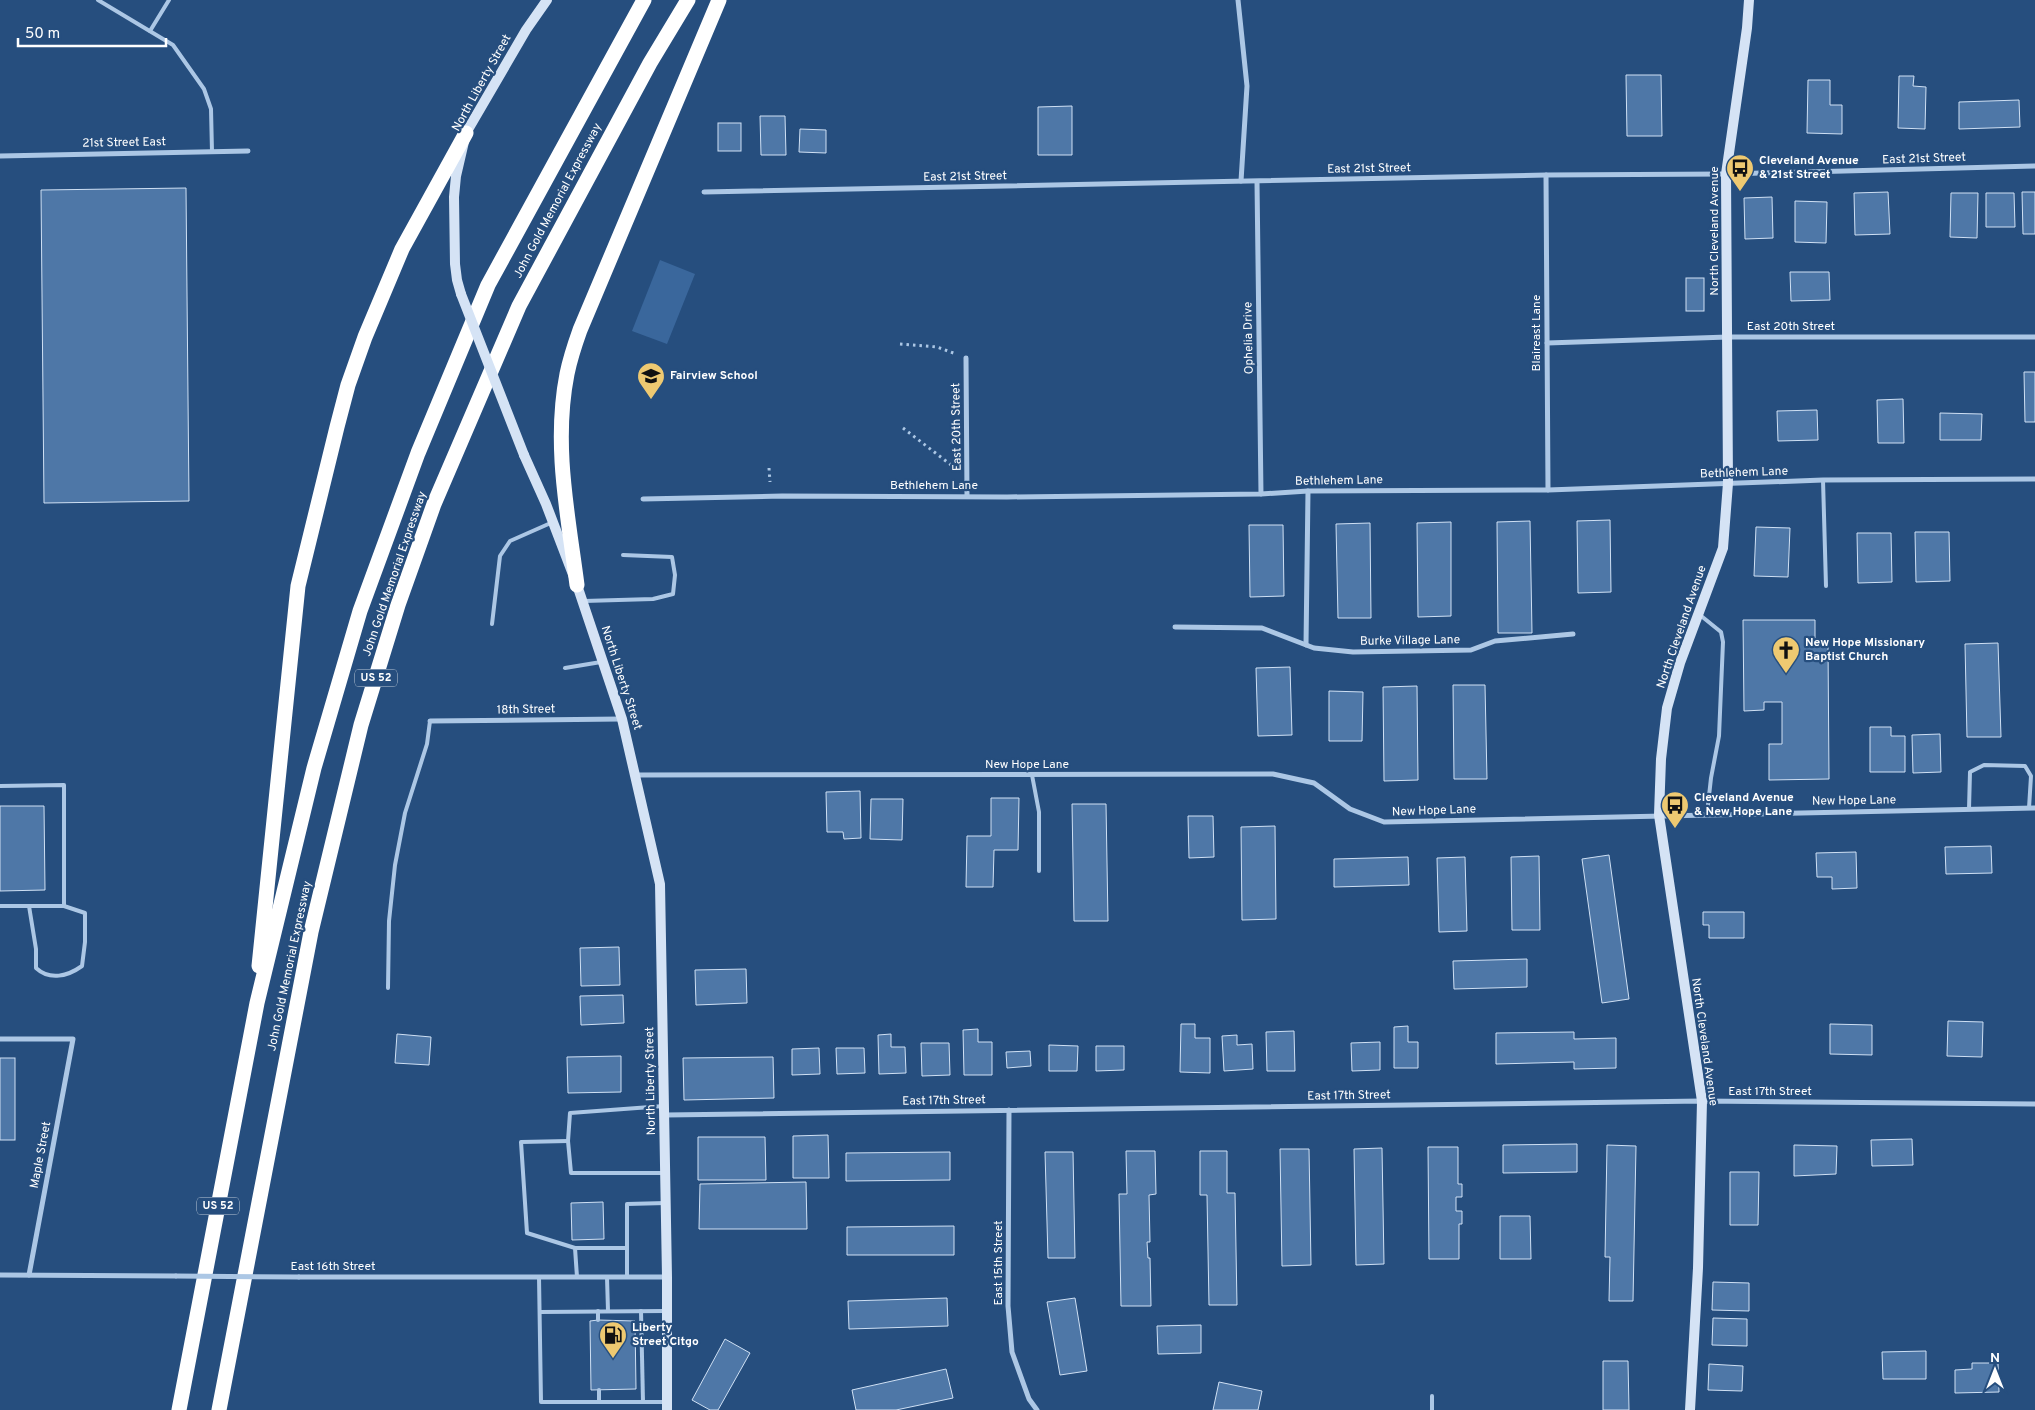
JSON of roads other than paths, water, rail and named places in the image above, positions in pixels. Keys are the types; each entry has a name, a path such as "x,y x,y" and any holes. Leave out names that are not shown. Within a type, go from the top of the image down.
{"highway":[{"name":"John Gold Memorial Expressway","path":"179,1410 257,1002 314,768 360,611 418,452 488,285 644,0"},
{"name":"John Gold Memorial Expressway","path":"220,1410 311,932 361,725 398,605 434,504 519,306 650,63 688,0"},
{"path":"577,585 561,468 561,417 567,373 580,330 719,0"},
{"path":"257,1002 260,944 298,586 348,385 365,337 402,249 466,133"}],"main road":[{"name":"North Liberty Street","path":"547,0 526,30 466,133 456,176 454,197 455,264 461,294 577,585 622,719 660,884 667,1277 667,1406"},
{"name":"North Cleveland Avenue","path":"1690,1410 1698,1268 1702,1102 1659,815 1661,759 1667,708 1680,663 1723,548 1728,483 1726,174 1748,23 1749,0"}],"street":[{"path":"1238,0 1247,86 1241,181"},
{"name":"21st Street East","path":"0,156 248,151"},
{"name":"East 21st Street","path":"704,192 1546,175 1726,174 2035,166"},
{"name":"Blaireast Lane","path":"1546,175 1548,490"},
{"name":"Ophelia Drive","path":"1257,182 1261,494"},
{"name":"East 20th Street","path":"1547,343 1728,337 2035,336"},
{"name":"East 20th Street","path":"966,358 967,496"},
{"name":"Bethlehem Lane","path":"643,499 782,496 1261,494 1308,491 1548,490 1823,480 2035,479"},
{"path":"1306,645 1308,491"},
{"name":"Burke Village Lane","path":"1175,627 1262,628 1314,648 1353,652 1470,650 1495,640 1573,634"},
{"name":"18th Street","path":"430,721 622,719"},
{"name":"New Hope Lane","path":"636,775 1274,774 1314,783 1350,809 1384,822 2032,808"},
{"name":"Maple Street","path":"0,1039 73,1039 29,1275"},
{"name":"East 17th Street","path":"664,1111 1009,1110 1702,1102 2035,1104"},
{"name":"East 15th Street","path":"1009,1110 1008,1306 1012,1352 1029,1399 1036,1410"},
{"name":"East 16th Street","path":"0,1275 667,1277"}],"lane":[{"path":"98,0 173,46 204,89 211,109 212,152"},
{"path":"150,31 169,0"},
{"path":"1823,480 1826,586"},
{"path":"492,624 500,556 505,547 510,541 552,522"},
{"path":"582,601 653,599 673,594 675,575 672,557 623,555"},
{"path":"1698,614 1721,632 1724,642 1719,736 1706,814"},
{"path":"565,668 603,662"},
{"path":"388,988 389,921 395,866 405,813 427,744 430,721"},
{"path":"1969,809 1970,772 1984,765 2025,766 2031,776 2032,808"},
{"path":"1032,775 1039,812 1039,871"},
{"path":"0,786 64,785 64,906"},
{"path":"0,906 30,906 64,906 84,913 85,942 82,966 74,972 61,976 43,974 36,968 36,949 30,906"},
{"path":"664,1111 570,1113 568,1141 571,1173 665,1173"},
{"path":"568,1141 521,1142 527,1233 575,1248 627,1248"},
{"path":"627,1277 627,1204 666,1203"},
{"path":"575,1248 577,1277"},
{"path":"539,1277 541,1402 643,1402 667,1406"},
{"path":"607,1277 608,1311"},
{"path":"598,1311 598,1320"},
{"path":"641,1311 643,1402"},
{"path":"540,1312 667,1311"},
{"path":"636,1344 642,1344"},
{"path":"636,1373 642,1373"},
{"path":"599,1390 599,1402"},
{"path":"1432,1396 1432,1410"}],"place":[{"name":"Cleveland Avenue & 21st Street","path":"1740,192"},
{"name":"Fairview School","path":"651,400"},
{"name":"New Hope Missionary Baptist Church","path":"1786,674"},
{"name":"Cleveland Avenue & New Hope Lane","path":"1675,829"},
{"name":"Liberty Street Citgo","path":"613,1359"}]}
